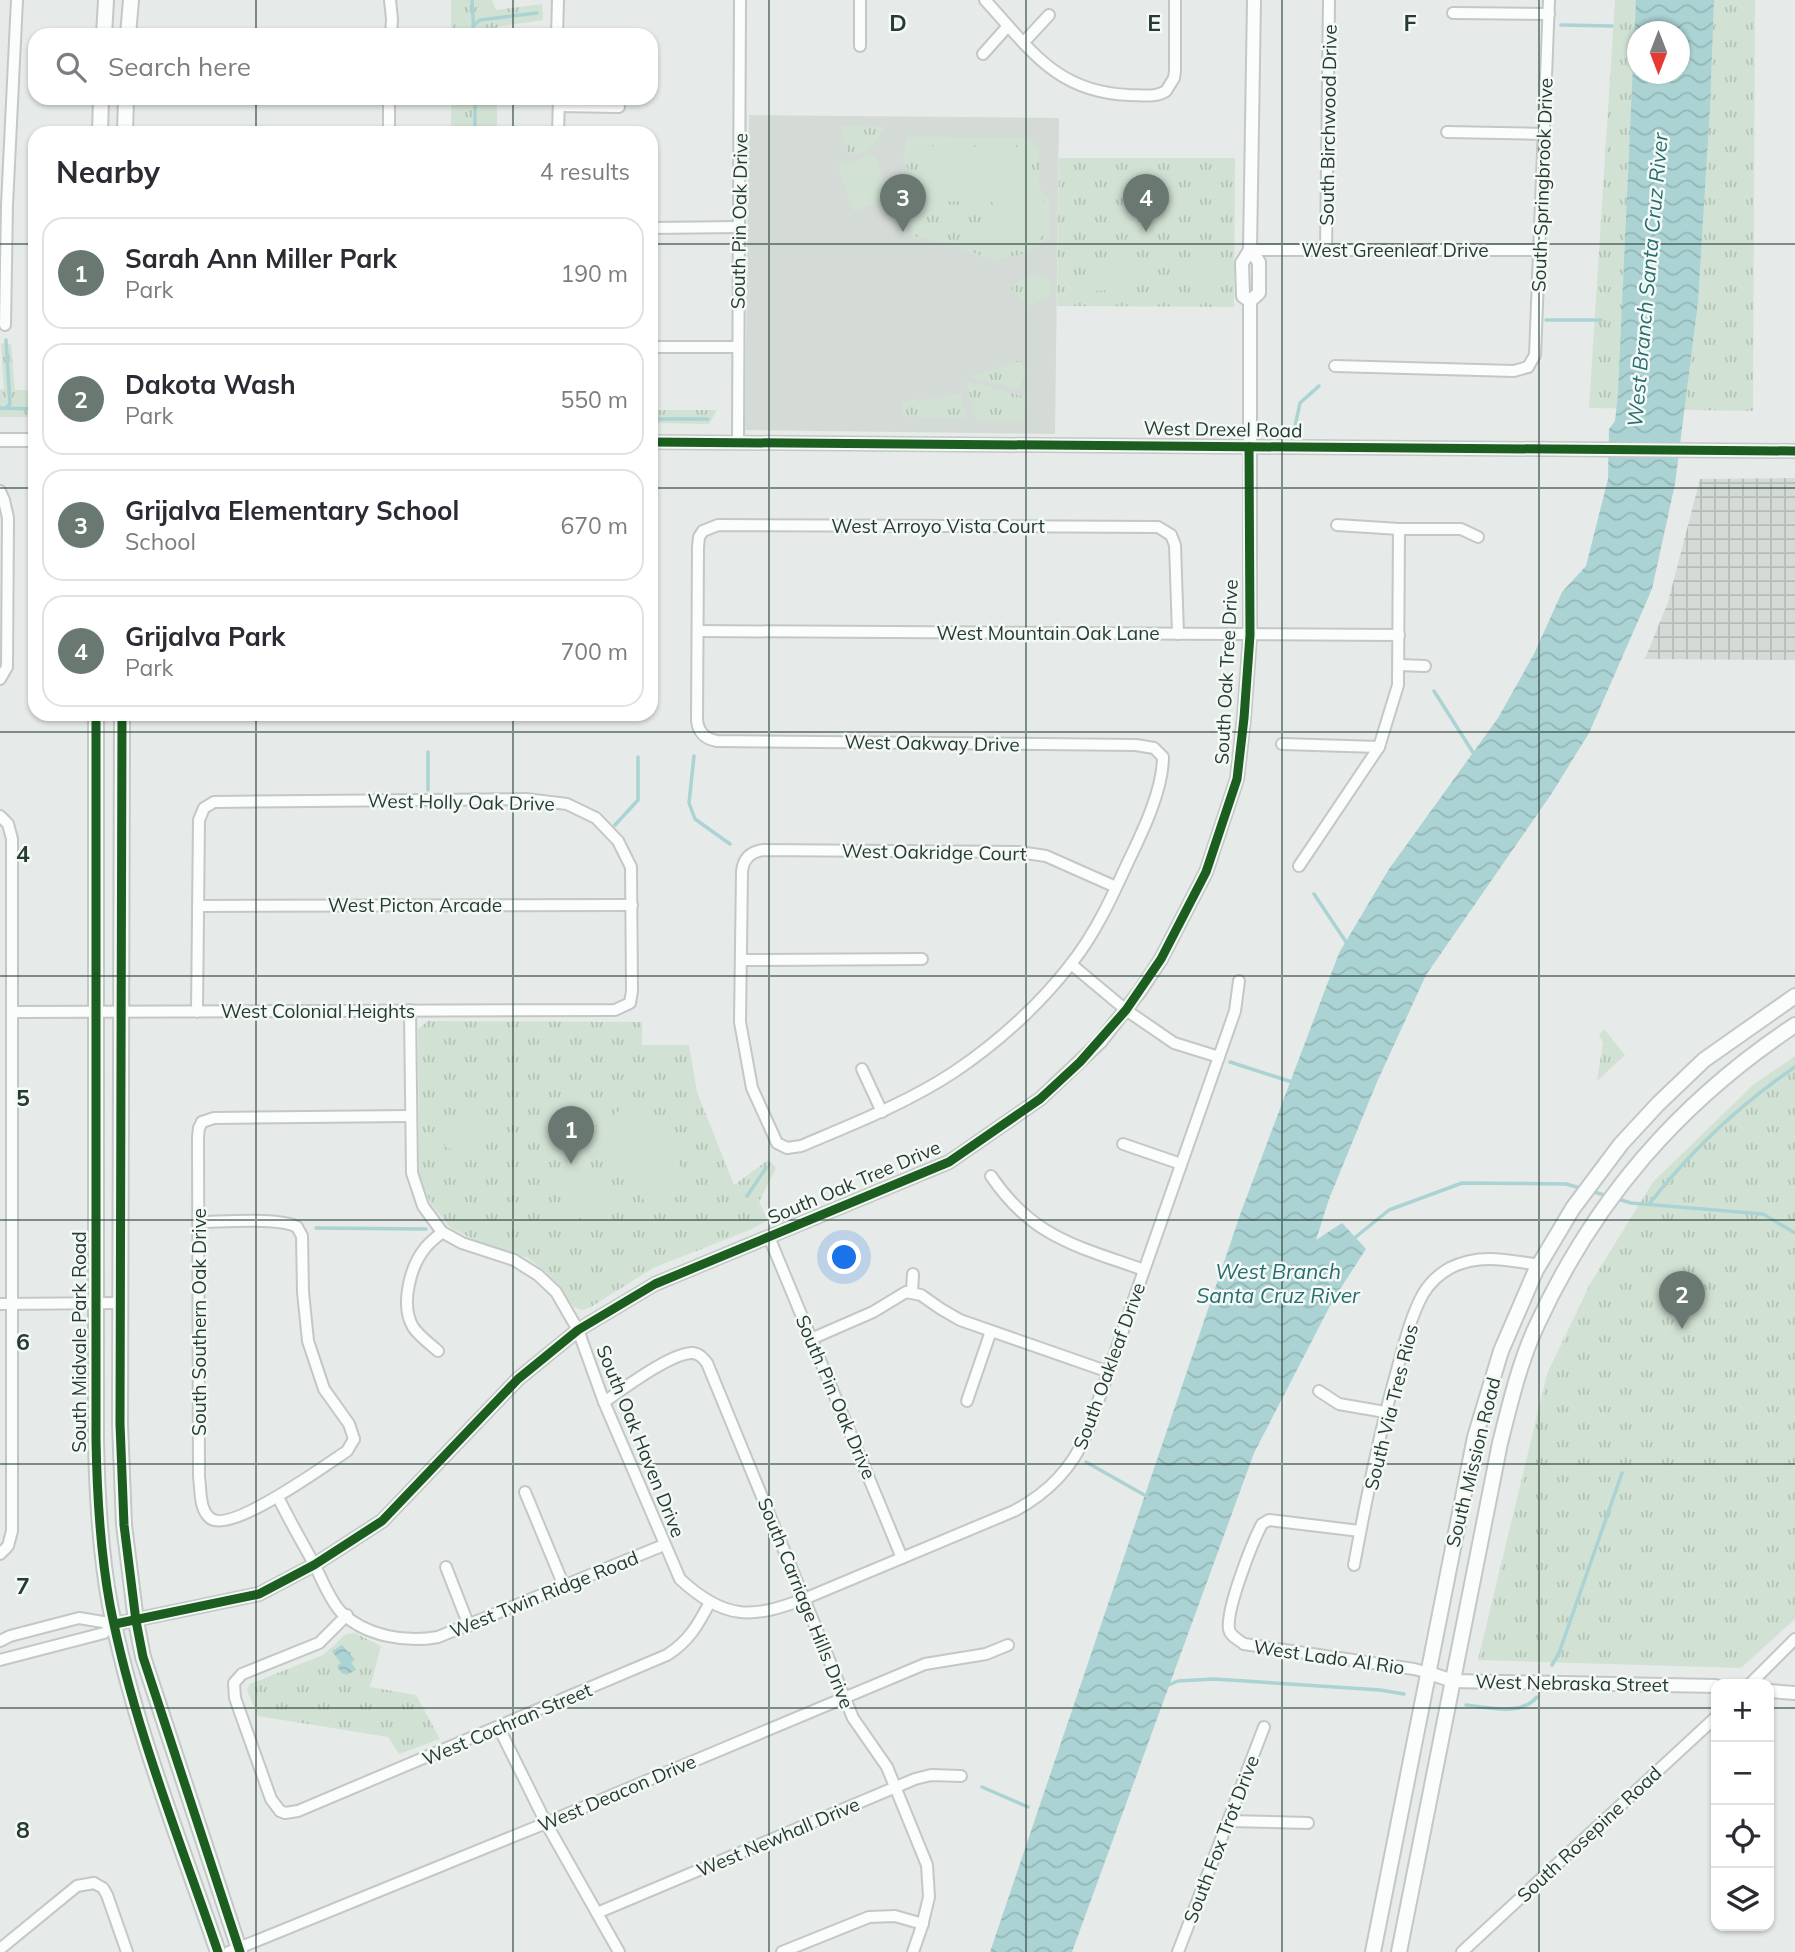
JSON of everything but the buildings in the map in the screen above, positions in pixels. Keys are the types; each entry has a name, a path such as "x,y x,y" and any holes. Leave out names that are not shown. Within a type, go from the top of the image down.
{"main road":[{"path":"104,28 106,0"},
{"path":"129,28 131,0"},
{"path":"100,126 101,105"},
{"path":"125,126 126,105"},
{"name":"South Midvale Park Road","path":"96,721 98,1499 105,1574 136,1714 218,1952"},
{"path":"122,721 122,1491 136,1621 148,1674 236,1951"},
{"name":"South Mission Road","path":"1373,1952 1475,1437 1501,1351 1539,1265 1573,1208 1621,1144 1704,1060 1795,996"},
{"name":"South Mission Road","path":"1399,1952 1500,1443 1522,1362 1536,1327 1599,1214 1622,1181 1675,1122 1711,1089 1795,1025"},
{"path":"1487,1398 1510,1405"}],"street":[{"path":"5,325 4,205 17,0"},
{"path":"390,0 391,28"},
{"path":"557,28 558,0"},
{"name":"South Pin Oak Drive","path":"738,441 740,0"},
{"path":"860,0 860,46"},
{"path":"985,0 1049,68 1079,87 1101,93 1157,96 1169,92 1174,78 1175,0"},
{"name":"South Oak Tree Drive","path":"115,1625 259,1594 314,1564 382,1521 518,1378 578,1330 654,1284 949,1162 1040,1099 1080,1062 1126,1010 1161,959 1206,872 1237,779 1250,635 1250,301 1259,293 1259,262 1250,250 1254,0"},
{"name":"South Birchwood Drive","path":"1326,251 1329,0"},
{"name":"South Springbrook Drive","path":"1335,366 1530,370 1535,355 1549,0"},
{"path":"1453,13 1549,14"},
{"path":"1024,42 1049,15"},
{"path":"983,54 1008,26"},
{"path":"389,105 389,126"},
{"path":"558,126 559,105"},
{"path":"595,105 619,107"},
{"path":"1447,132 1545,134"},
{"path":"658,228 740,227"},
{"name":"West Greenleaf Drive","path":"1250,250 1540,250"},
{"path":"658,347 738,347"},
{"path":"0,440 28,440"},
{"name":"West Drexel Road","path":"658,442 1795,451"},
{"path":"0,491 7,508 4,561 7,660 0,679 10,688"},
{"name":"West Arroyo Vista Court","path":"698,631 700,528 718,525 1157,527 1175,531 1178,634"},
{"path":"1338,525 1461,529 1478,537"},
{"path":"1299,866 1379,747 1398,685 1399,529"},
{"name":"West Mountain Oak Lane","path":"698,631 1399,635"},
{"name":"West Oakway Drive","path":"698,631 697,720 703,738 717,741 1136,745 1162,751 1163,766 1143,831 1116,887"},
{"path":"1399,665 1424,666"},
{"path":"1282,744 1379,747"},
{"name":"West Holly Oak Drive","path":"198,906 199,820 202,805 232,801 526,799 567,804 596,818 618,841 631,867 632,991 628,1008"},
{"path":"5,815 12,839 12,1013 6,1178 6,1433 12,1531 8,1546 2,1554 11,1562"},
{"name":"West Oakridge Court","path":"742,960 742,855 763,850 1019,852 1046,856 1116,887"},
{"path":"922,959 742,960 740,1022 752,1088 782,1150 801,1146 882,1112 954,1072 1007,1031 1071,964 1116,887"},
{"name":"West Picton Arcade","path":"198,906 632,905"},
{"path":"197,1012 198,906"},
{"path":"1071,964 1126,1010 1174,1043 1219,1057"},
{"name":"South Oakleaf Drive","path":"804,1599 1014,1511 1049,1488 1068,1468 1082,1445 1109,1371 1235,1012 1239,981"},
{"name":"West Colonial Heights","path":"12,1013 611,1011 628,1008"},
{"path":"410,1010 411,1173 423,1206 442,1232 425,1248 414,1268 408,1292 408,1314 414,1328 438,1351"},
{"path":"862,1069 882,1112"},
{"name":"South Southern Oak Drive","path":"211,1519 202,1505 199,1477 199,1120 410,1116"},
{"path":"1123,1144 1181,1164"},
{"path":"991,1175 1004,1194 1040,1229 1071,1244 1144,1270"},
{"path":"200,1222 300,1223 308,1340 324,1389 358,1439 347,1451 278,1497 231,1520 219,1522 211,1519 204,1529"},
{"name":"South Oak Haven Drive","path":"442,1232 462,1243 514,1260 538,1275 556,1292 578,1330 604,1402 681,1579 710,1602 737,1611 773,1611 804,1599"},
{"name":"South Pin Oak Drive","path":"769,1237 902,1558"},
{"name":"South Via Tres Rios","path":"1354,1565 1385,1412 1409,1327 1424,1293 1436,1278 1449,1268 1469,1261 1489,1257 1539,1265"},
{"path":"912,1292 913,1274"},
{"path":"811,1339 873,1312 901,1294 912,1292 951,1315 1109,1371"},
{"path":"6,1304 121,1303"},
{"path":"967,1401 992,1331"},
{"name":"South Carriage Hills Drive","path":"604,1402 680,1355 696,1350 706,1363 857,1726 883,1759 927,1865 929,1897 913,1952"},
{"path":"1318,1391 1339,1404 1385,1412"},
{"path":"525,1492 564,1586"},
{"name":"West Twin Ridge Road","path":"278,1497 341,1612 363,1627 405,1639 424,1640 469,1626 664,1545"},
{"name":"West Lado Al Rio","path":"1360,1531 1269,1520 1262,1524 1233,1601 1229,1629 1231,1635 1244,1644 1429,1673"},
{"path":"446,1567 469,1626"},
{"name":"West Cochran Street","path":"347,1615 319,1643 232,1679 235,1698 278,1815 298,1811 667,1655 681,1647 693,1634 710,1602"},
{"path":"0,1641 79,1618 115,1625"},
{"path":"0,1660 104,1633 115,1625"},
{"path":"1756,1679 1795,1639"},
{"name":"West Deacon Drive","path":"236,1951 925,1664 986,1654 1008,1645"},
{"name":"West Nebraska Street","path":"1429,1673 1453,1681 1711,1686"},
{"path":"1774,1691 1795,1693"},
{"name":"South Rosepine Road","path":"1462,1952 1711,1722"},
{"name":"South Fox Trot Drive","path":"1178,1952 1264,1727"},
{"path":"499,1728 546,1823 619,1952"},
{"name":"West Newhall Drive","path":"597,1913 922,1777 961,1776"},
{"path":"1229,1821 1308,1823"},
{"path":"0,1949 77,1886 95,1877 107,1895 127,1952"},
{"path":"782,1952 869,1917 895,1916 923,1924"}],"shaded area":[{"path":"749,115 1059,118 1055,434 745,430"},
{"path":"1795,478 1795,660 1645,659 1668,602 1700,479"}],"green space":[{"path":"451,0 492,0 496,10 542,4 543,20 497,28 451,28"},
{"path":"1615,0 1755,0 1753,411 1589,408"},
{"path":"451,105 497,105 497,126 451,126"},
{"path":"840,126 885,127 869,150 849,155"},
{"path":"907,137 1027,138 1039,149 1039,188 1050,200 1050,237 1022,254 994,261 960,247 914,236 908,219 918,203 917,186 903,159"},
{"path":"924,146 1031,147 1031,190 1043,192 1044,234 1037,243 982,240 984,219 995,202 923,201"},
{"path":"874,154 889,199 854,211 838,166"},
{"path":"1059,158 1235,158 1234,307 1057,306"},
{"path":"1190,248 1218,248 1218,292 1190,292"},
{"path":"1088,266 1128,266 1128,290 1088,291"},
{"path":"1039,275 1049,280 1049,296 1029,306 1011,288 1017,282"},
{"path":"1,343 11,344 15,390 28,390 28,417 0,417 0,390 4,389"},
{"path":"1020,360 1025,374 1018,389 975,379 973,376"},
{"path":"966,381 1025,397 1023,421 978,421"},
{"path":"960,393 967,419 904,416 901,403 932,398 933,401"},
{"path":"658,410 717,410 709,424 658,423"},
{"path":"428,1021 642,1022 642,1045 689,1045 697,1092 734,1185 768,1160 776,1168 759,1202 768,1220 752,1229 653,1268 591,1307 582,1310 574,1307 547,1273 528,1258 479,1242 451,1228 431,1204 419,1175 418,1029"},
{"path":"1604,1029 1625,1055 1597,1081 1603,1043 1599,1035"},
{"path":"1795,1056 1795,1619 1741,1668 1478,1660 1547,1374 1590,1284 1653,1182 1753,1085"},
{"path":"635,1100 686,1174 645,1202 594,1128"},
{"path":"461,1113 483,1124 466,1157 444,1146"},
{"path":"553,1169 573,1169 597,1178 603,1184 610,1203 570,1223 567,1221"},
{"path":"355,1633 381,1646 370,1687 416,1695 440,1739 399,1754 388,1737 258,1716 247,1690 250,1684 323,1655 346,1634"}],"water":[{"name":"West Branch Santa Cruz River","path":"1636,0 1714,0 1698,302 1675,484 1652,589 1589,733 1552,793 1426,975 1377,1082 1329,1199 1316,1240 1342,1223 1366,1249 1333,1300 1254,1453 1072,1952 990,1952 1241,1212 1339,953 1389,869 1498,718 1534,654 1562,592 1586,566 1608,479 1609,429 1615,421 1632,84 1690,84 1690,21 1635,21"},
{"path":"342,1645 355,1660 351,1662 356,1670 346,1675 342,1674 337,1666 341,1663 332,1651"}],"waterway":[{"path":"472,0 474,28"},
{"path":"473,26 480,20 537,13"},
{"path":"1561,25 1612,26"},
{"path":"475,105 475,126"},
{"path":"1546,320 1601,320"},
{"path":"6,340 10,404 6,408"},
{"path":"1294,431 1300,403 1319,386"},
{"path":"0,408 28,409"},
{"path":"658,419 708,419"},
{"path":"1434,691 1474,754"},
{"path":"428,752 428,790"},
{"path":"694,756 689,803 695,819 730,844"},
{"path":"615,825 638,800 638,757"},
{"path":"1314,894 1348,945"},
{"path":"1230,1062 1295,1083"},
{"path":"1649,1204 1717,1130 1754,1097 1795,1067"},
{"path":"747,1196 766,1168"},
{"path":"1352,1240 1389,1210 1462,1183 1566,1184 1584,1189"},
{"path":"1591,1191 1607,1196"},
{"path":"1615,1198 1631,1203 1763,1214 1795,1233"},
{"path":"316,1228 426,1229"},
{"path":"1086,1462 1148,1497"},
{"path":"1552,1665 1559,1653 1622,1473"},
{"path":"1166,1686 1178,1681 1214,1679 1404,1694"},
{"path":"1466,1705 1513,1709 1522,1707 1537,1697"},
{"path":"982,1787 1028,1807"}],"cycle path":[{"path":"658,442 1795,451"},
{"path":"115,1624 259,1594 314,1565 382,1521 518,1379 578,1330 655,1284 949,1162 1040,1099 1080,1062 1126,1010 1161,959 1206,872 1237,779 1250,635 1249,447"},
{"path":"96,721 96,1440 101,1544 110,1605 131,1693 158,1780 218,1952"},
{"path":"122,721 120,1424 124,1525 143,1657 240,1952"}],"place":[{"name":"Grijalva Elementary School","path":"903,232"},
{"name":"Grijalva Park","path":"1146,232"},
{"name":"Sarah Ann Miller Park","path":"571,1164"},
{"name":"Dakota Wash","path":"1682,1329"}]}
